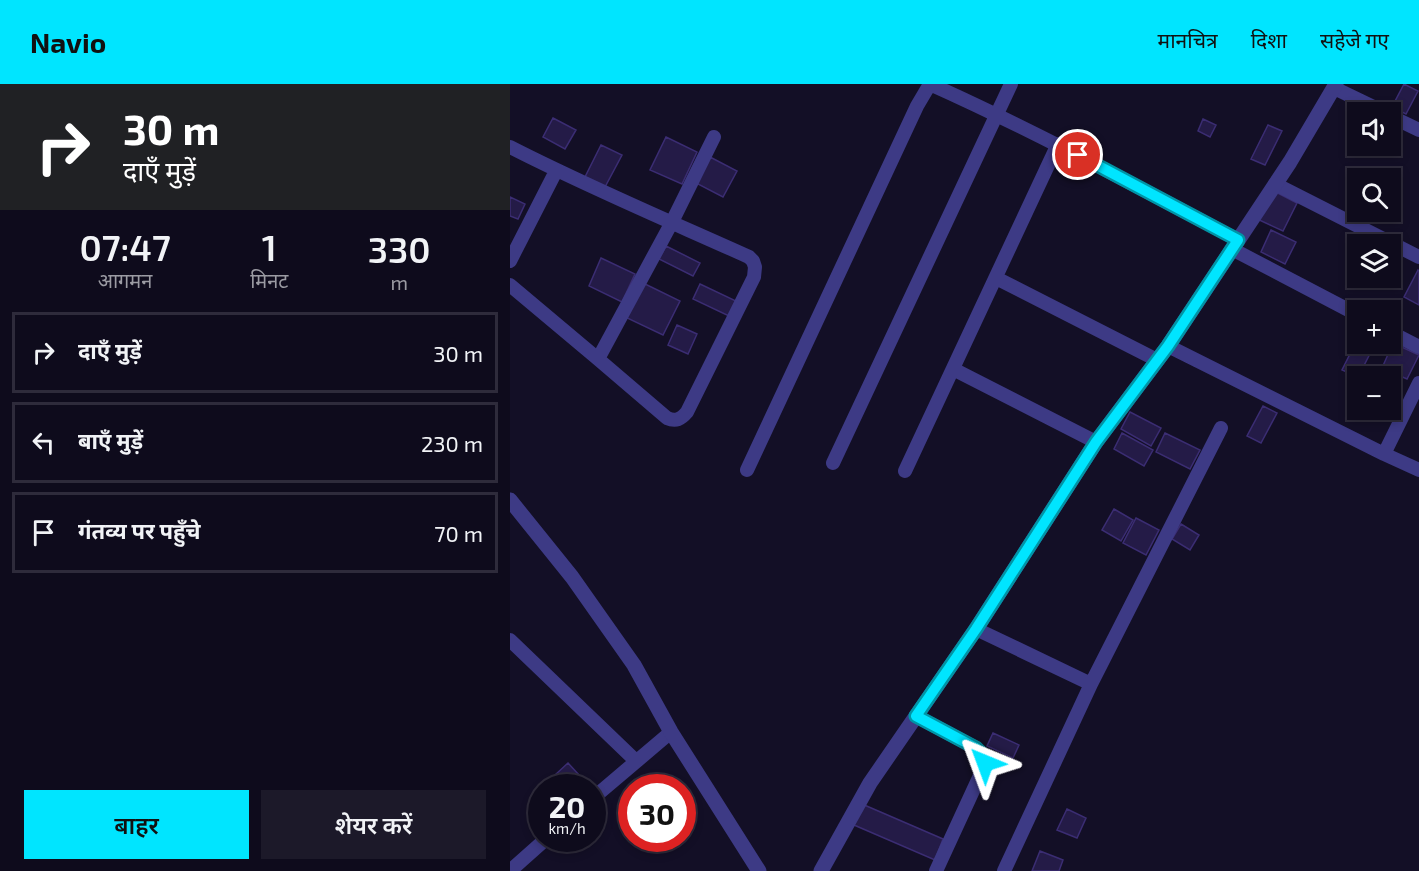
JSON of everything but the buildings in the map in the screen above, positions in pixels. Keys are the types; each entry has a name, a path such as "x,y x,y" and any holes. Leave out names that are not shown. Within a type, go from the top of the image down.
{"street":[{"path":"747,470 917,106 930,84 1058,144 1347,309"},
{"path":"833,463 1011,84"},
{"path":"821,871 870,783 976,629 1096,442 1168,346 1290,162 1335,86 1365,102"},
{"path":"1401,121 1419,130"},
{"path":"598,359 672,222 714,137"},
{"path":"905,471 1058,144"},
{"path":"510,147 556,171 749,257 755,267 754,277 744,299 687,412 678,420 667,418 510,285"},
{"path":"510,261 556,171"},
{"path":"1275,184 1419,257"},
{"path":"996,278 1157,360"},
{"path":"1401,338 1419,347"},
{"path":"1168,346 1419,470"},
{"path":"953,369 1096,442"},
{"path":"1384,454 1419,383"},
{"path":"1004,871 1091,684 1221,428"},
{"path":"510,500 572,577 634,665 671,732 759,871"},
{"path":"976,629 1091,684"},
{"path":"512,648 636,760"},
{"path":"916,716 976,748 985,757 983,769 936,871"},
{"path":"606,787 671,732"},
{"path":"510,871 532,852"}],"route":[{"path":"985,763 985,757 976,748 916,716 976,629 1096,442 1168,346 1238,240 1078,155"}]}
